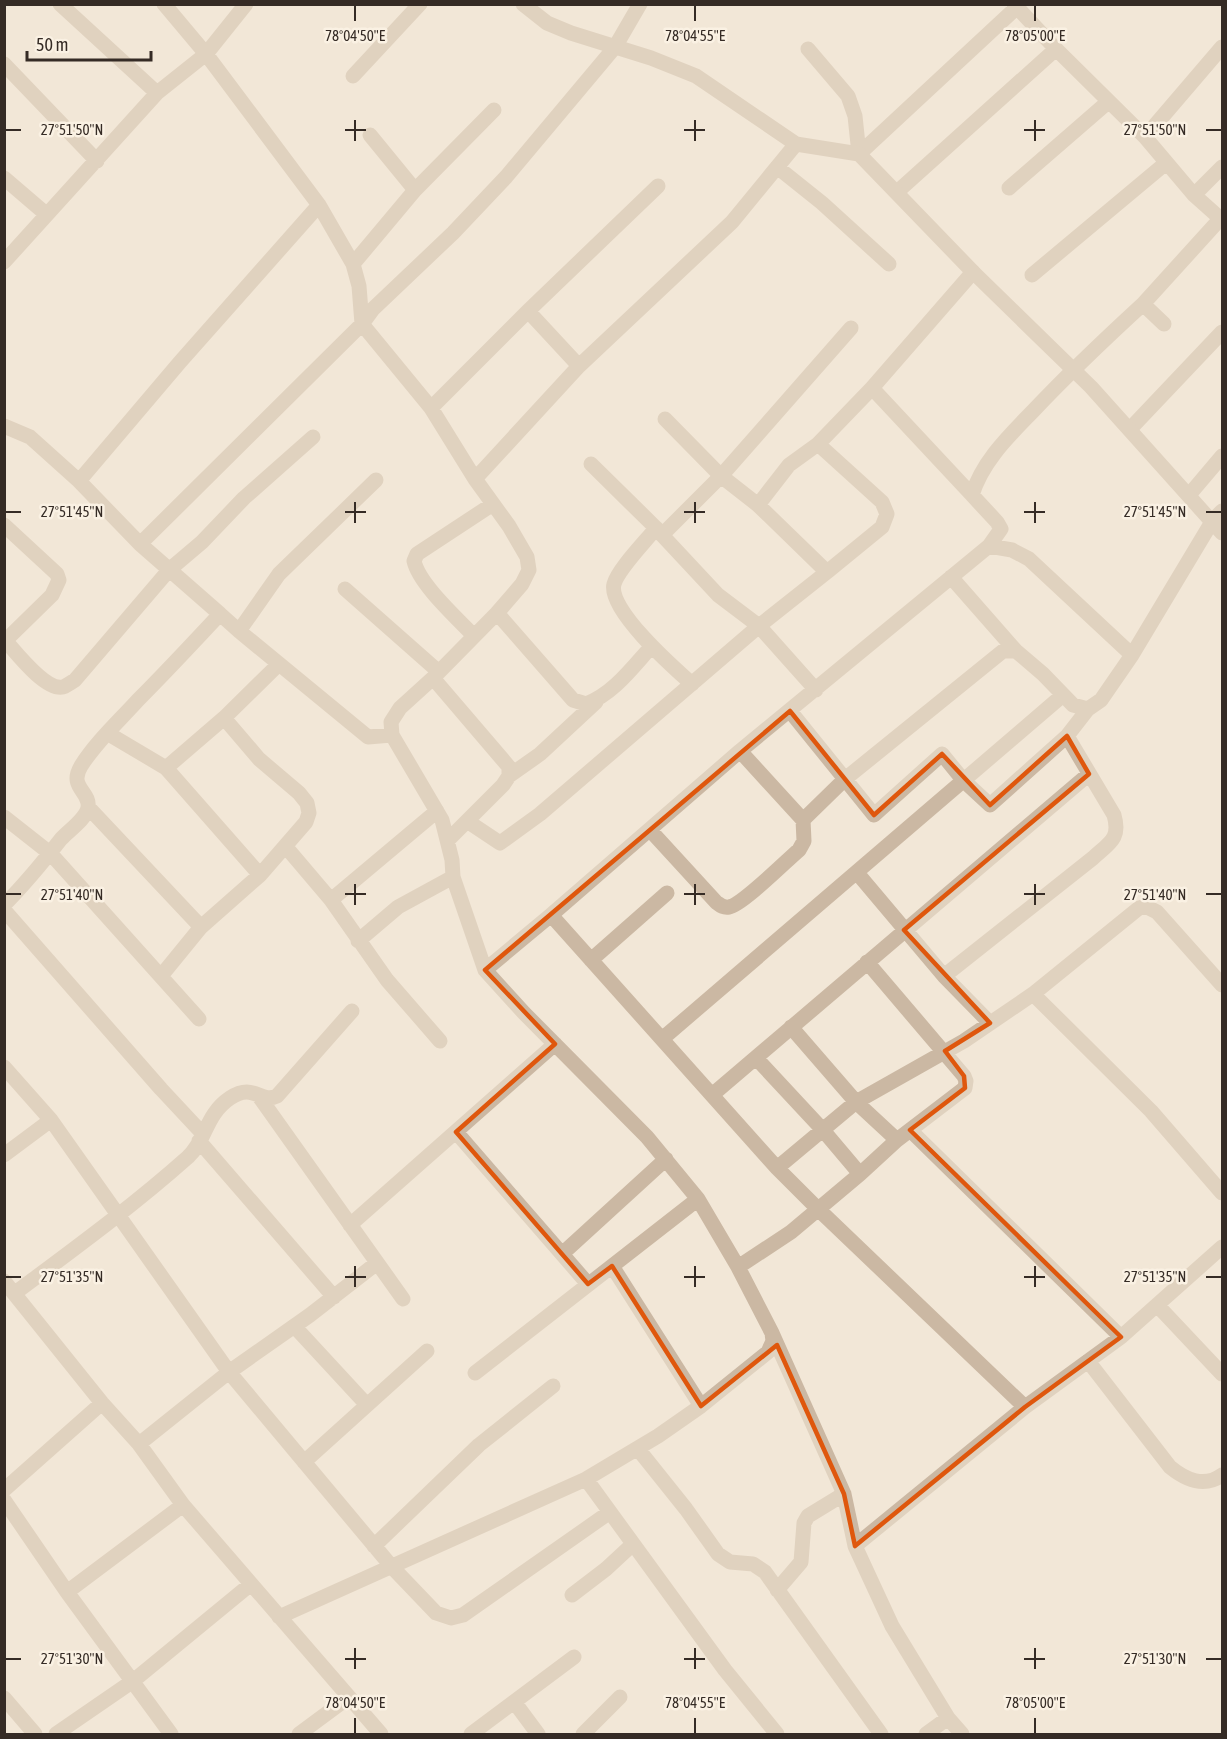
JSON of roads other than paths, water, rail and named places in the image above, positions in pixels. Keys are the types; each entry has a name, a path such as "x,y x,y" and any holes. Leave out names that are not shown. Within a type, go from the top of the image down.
{"street":[{"path":"60,4 158,93"},
{"path":"164,4 206,54 319,205 353,264 359,286 362,324 431,408 527,557 528,570 522,584 497,613 400,708 391,722 392,735 442,820 448,840 453,877 485,970 498,986 647,1137 698,1198 738,1267 772,1333 844,1494 855,1546 892,1626 948,1718 962,1734"},
{"path":"4,262 158,93 206,54 246,4"},
{"path":"353,76 420,4"},
{"path":"140,544 362,324 373,309 453,233 506,177 615,47 640,4"},
{"path":"859,154 1015,6 1145,137 1194,195 1222,219 1143,304 1073,369 997,449 972,495"},
{"path":"534,7 547,23 571,33 651,58 696,76 796,144 859,154 973,272 1073,369 1189,495 1218,516 1222,533"},
{"path":"1145,137 1222,47"},
{"path":"808,49 848,96 855,116 859,154"},
{"path":"897,192 1056,49"},
{"path":"4,64 97,161"},
{"path":"1009,188 1108,102"},
{"path":"353,264 415,190 494,110"},
{"path":"370,135 415,190"},
{"path":"475,479 579,366 732,222 796,144"},
{"path":"1032,275 1166,163"},
{"path":"777,167 822,203 889,264"},
{"path":"1194,195 1222,167"},
{"path":"4,178 46,214"},
{"path":"431,408 658,186"},
{"path":"79,481 180,362 319,205"},
{"path":"758,504 789,465 818,444 872,388 973,272"},
{"path":"1143,304 1164,324"},
{"path":"528,311 579,366"},
{"path":"692,684 651,647 614,598 613,585 618,574 659,531 722,476 851,328"},
{"path":"1130,429 1222,333"},
{"path":"485,970 740,751 989,546 1001,529 872,388"},
{"path":"665,419 722,476 758,504 827,572"},
{"path":"4,426 30,437 79,481 140,544 169,570 239,631 368,736 392,735"},
{"path":"4,525 57,574 59,580 52,595 5,639 26,665 51,686 63,687 75,680 169,570 202,542 244,498 313,436"},
{"path":"467,821 500,843 540,814 759,626 882,527 886,514 882,502 818,444"},
{"path":"1189,495 1222,456"},
{"path":"591,464 659,531 718,595 759,626 816,690"},
{"path":"239,631 279,574 376,480"},
{"path":"474,636 423,582 414,561 417,554 493,504"},
{"path":"790,711 874,815 942,754 964,781 990,805 1067,736 1088,709 1101,700 1132,655 1218,516"},
{"path":"989,546 1012,550 1029,559 1132,655"},
{"path":"951,578 1016,651 1043,674 1063,696 1073,705 1088,709"},
{"path":"345,589 436,675 509,767 509,776"},
{"path":"497,613 573,700 586,704 597,700"},
{"path":"4,905 85,815 88,807 87,800 77,784 81,767 107,733 220,614"},
{"path":"448,840 503,785 509,776 540,754 597,700 612,689 651,647"},
{"path":"803,820 845,779 992,659 1003,651 1016,651"},
{"path":"166,768 224,718 279,664"},
{"path":"662,1039 858,874 1063,696"},
{"path":"161,976 201,927 260,875 286,847 306,822 309,813 307,803 299,793 259,759 224,718"},
{"path":"107,733 166,768 260,875"},
{"path":"944,976 1093,858 1116,836 1118,828 1114,816 1067,736"},
{"path":"650,830 716,902 728,908 744,898 799,850 804,841 803,820 740,751"},
{"path":"712,1095 1089,774"},
{"path":"88,807 201,927"},
{"path":"331,900 437,811"},
{"path":"4,817 51,854 199,1018"},
{"path":"286,847 331,900 387,980 440,1041"},
{"path":"858,874 944,976 990,1023"},
{"path":"358,941 398,907 453,877"},
{"path":"591,960 667,892"},
{"path":"777,1168 856,1102 945,1051 1033,994 1139,908 1145,906 1157,912 1222,985"},
{"path":"4,910 161,1089 334,1297"},
{"path":"550,915 777,1168 1025,1407"},
{"path":"738,1267 791,1232 897,1140 965,1088 964,1076 945,1051 867,962"},
{"path":"1033,994 1151,1111 1222,1193"},
{"path":"352,1011 277,1096 270,1099 246,1091 228,1099 210,1117 201,1137 187,1158 120,1215 10,1287 102,1403 139,1444 183,1505 381,1734"},
{"path":"791,1027 856,1102 897,1140"},
{"path":"350,1225 555,1044"},
{"path":"756,1058 860,1174"},
{"path":"4,1067 51,1120 229,1372 392,1567 436,1613 444,1617 457,1618 464,1615 610,1512"},
{"path":"258,1095 403,1299"},
{"path":"4,1155 51,1120"},
{"path":"910,1130 1121,1337"},
{"path":"456,1132 588,1284"},
{"path":"562,1254 666,1160"},
{"path":"476,1373 698,1198"},
{"path":"855,1546 1025,1407 1121,1337 1222,1247"},
{"path":"139,1444 229,1372 334,1297 377,1263"},
{"path":"612,1266 701,1406"},
{"path":"1157,1305 1222,1374"},
{"path":"294,1326 367,1405"},
{"path":"279,1617 586,1479 638,1449 701,1406 768,1352 773,1341 772,1333"},
{"path":"304,1462 427,1351"},
{"path":"1088,1361 1170,1467 1182,1476 1197,1482 1209,1481 1222,1475"},
{"path":"374,1546 479,1445 553,1386"},
{"path":"4,1490 102,1403"},
{"path":"638,1449 686,1509 718,1554 730,1562 753,1564 759,1567 881,1734"},
{"path":"586,1479 725,1670 777,1734"},
{"path":"777,1590 801,1562 802,1538 808,1516 844,1494"},
{"path":"4,1500 169,1734"},
{"path":"67,1592 183,1505"},
{"path":"572,1595 606,1569 633,1544"},
{"path":"56,1734 133,1682 251,1584"},
{"path":"471,1734 574,1657"},
{"path":"299,1734 348,1697"},
{"path":"583,1734 620,1697"},
{"path":"4,1698 35,1734"},
{"path":"515,1703 538,1734"},
{"path":"926,1734 948,1718"}]}
